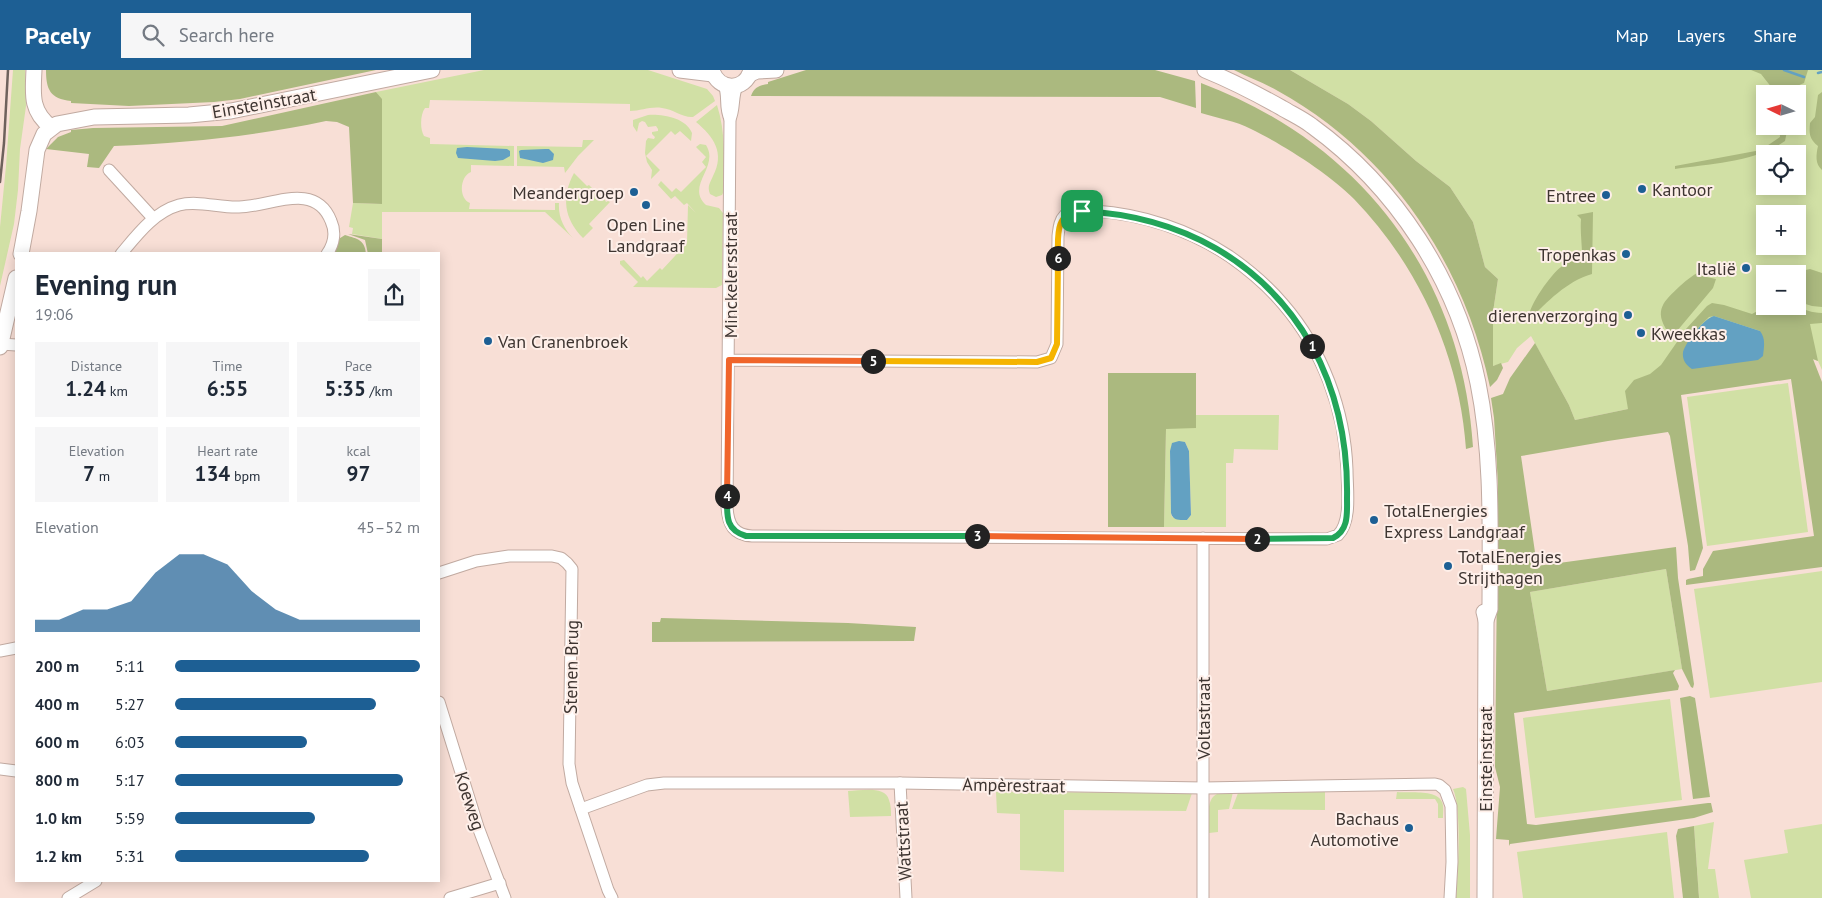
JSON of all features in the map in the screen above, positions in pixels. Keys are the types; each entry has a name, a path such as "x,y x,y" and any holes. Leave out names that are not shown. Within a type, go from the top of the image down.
{"main road":[{"name":"Einsteinstraat","path":"49,121 70,112 94,117 189,115 231,111 432,70"},
{"path":"680,70 713,72 717,80 730,85 745,81 750,72 776,70"},
{"name":"Einsteinstraat","path":"1205,70 1246,87 1310,125 1344,151 1378,186 1409,224 1442,278 1463,328 1478,382 1490,471 1490,609 1486,620 1485,898"},
{"path":"21,252 32,181 30,145 33,134 49,121 37,88 34,71"},
{"path":"0,345 15,282"}],"street":[{"name":"Minckelersstraat","path":"729,360 1037,362 1045,360 1051,358 1057,344 1058,236 1059,226 1066,215 1075,211 1117,213 1172,227 1200,239 1256,276 1284,304 1304,333 1323,367 1340,416 1346,451 1347,521 1338,536 1327,539 752,536 738,533 729,523 727,508 730,119 726,111 726,92 730,85"},
{"path":"109,170 153,218"},
{"path":"123,252 153,218 179,205 239,207 281,199 305,199 320,206 331,220 334,233 328,252"},
{"path":"0,345 15,345"},
{"name":"Voltastraat","path":"1203,538 1203,898"},
{"name":"Stenen Brug","path":"440,573 476,561 508,556 552,556 561,558 572,569 569,764 572,783 612,898"},
{"path":"0,651 15,648"},
{"name":"Koeweg","path":"440,705 478,827 505,898"},
{"path":"0,769 15,771"},
{"name":"Ampèrestraat","path":"582,809 647,786 664,783 1204,788 1435,784 1443,787 1447,792 1451,806 1452,862 1450,898"},
{"name":"Wattstraat","path":"900,784 906,898"},
{"path":"68,898 94,882"},
{"path":"450,898 500,883"}],"green space":[{"path":"13,70 25,70 26,106 20,149 14,224 0,286 0,227"},
{"path":"46,70 376,70 240,99 129,106 71,103 71,101 58,98 48,88"},
{"path":"484,70 648,70 707,89 715,101 693,117 658,108 630,111 630,104 430,100 429,108 425,108 423,111 421,122 424,136 430,138 430,144 514,146 514,166 471,165 471,172 467,174 462,187 464,197 470,203 469,209 555,210 555,203 559,203 562,222 573,238 545,212 382,212 382,239 352,234 353,228 349,227 353,203 382,204 382,100 376,92"},
{"path":"806,70 1155,70 1195,81 1196,108 1160,97 751,96 756,89 768,84 768,82"},
{"path":"1234,70 1290,70 1348,104 1450,187 1473,222 1485,267 1498,279 1493,312 1493,366 1501,363 1503,368 1497,380 1490,387 1478,341 1462,297 1441,255 1416,216 1387,179 1355,146 1318,116 1278,91"},
{"path":"1290,70 1822,70 1822,370 1818,361 1812,359 1633,382 1628,409 1575,420 1569,405 1531,336 1517,348 1508,362 1493,366 1493,312 1498,279 1485,267 1473,222 1450,187 1416,161 1371,121 1348,104"},
{"path":"1751,70 1808,70 1804,83 1799,85 1770,85 1761,74"},
{"path":"1201,83 1258,109 1309,141 1354,179 1393,223 1424,272 1448,326 1465,384 1473,447 1466,449 1455,381 1445,347 1416,283 1398,253 1354,199 1319,170 1291,151 1245,126 1201,113"},
{"path":"376,92 382,99 382,204 353,203 349,127 337,122 326,121 221,138 114,146 99,168 87,167 89,154 46,149 58,137 71,132 71,130 222,126"},
{"path":"1822,92 1822,170 1818,165 1817,159 1818,146 1810,136 1810,123 1815,117 1818,95"},
{"path":"717,105 723,137 724,191 722,195 716,197 710,194 709,187 716,168 718,153 708,134 696,122"},
{"path":"648,115 667,116 679,120 692,133 691,141 680,131 675,135 671,131 646,156 660,170 651,179 652,170 647,162 645,153 646,141 648,138 654,139 655,137 652,132 658,131 658,129 656,126 648,127 642,121 639,123 637,132 633,126 633,120"},
{"path":"1780,135 1786,135 1785,141 1778,145 1768,145 1780,137"},
{"path":"583,140 594,140 565,173 564,167 517,166 517,146 582,147"},
{"path":"700,144 706,145 709,153 707,169 700,183 699,191 701,198 706,205 719,208 723,213 722,285 716,288 633,287 638,282 620,264 620,261 624,260 641,278 643,276 647,281 660,268 662,270 687,243 688,205 696,213 687,203 684,205 675,196 671,199 658,185 661,181 672,192 676,188 681,192 706,167 702,162 706,157 696,147"},
{"path":"1756,151 1756,155 1732,161 1675,169 1675,166"},
{"path":"574,173 600,196 602,194 606,202 610,202 589,224 593,228 583,238 572,223 566,207 567,191"},
{"path":"1593,212 1592,274 1566,287 1550,299 1529,320 1531,308 1535,300 1551,277 1561,267 1582,255 1581,219 1577,215"},
{"path":"348,234 382,239 382,252 368,252 365,240"},
{"path":"345,235 354,238 362,243 366,252 332,252 337,240"},
{"path":"1810,269 1822,273 1822,307 1806,304 1806,270"},
{"path":"1703,270 1702,276 1716,279 1713,288 1677,331 1668,332 1661,318 1662,306 1680,286"},
{"path":"1712,303 1752,314 1756,312 1756,315 1806,315 1806,310 1822,313 1822,323 1810,324 1818,361 1813,359 1822,382 1822,567 1686,585 1686,580 1703,576 1703,569 1713,551 1814,536 1791,379 1681,395 1703,548 1695,570 1690,571 1688,546 1668,432 1521,456 1537,566 1676,547 1678,578 1694,684 1693,688 1691,687 1682,669 1666,569 1530,592 1547,691 1675,670 1673,673 1679,686 1678,690 1514,713 1527,824 1536,825 1708,803 1711,803 1713,812 1694,818 1510,844 1509,846 1509,840 1496,839 1500,787 1495,767 1498,484 1491,398 1503,394 1510,378 1535,343 1569,405 1575,420 1628,409 1625,391 1634,380 1650,374 1661,365 1686,329","holes":["1714,316 1760,331 1698,328 1709,317"]},
{"path":"1108,373 1196,373 1196,428 1166,429 1164,527 1108,527"},
{"path":"1788,383 1808,532 1707,546 1687,397"},
{"path":"1196,415 1279,415 1278,450 1234,449 1233,463 1226,463 1226,527 1164,527 1166,428 1196,428","holes":["1185,442 1189,451 1191,515 1187,520 1172,517 1171,513 1170,451"]},
{"path":"1666,569 1682,669 1547,691 1530,592"},
{"path":"1822,571 1822,682 1710,698 1694,589"},
{"path":"661,618 848,623 916,627 914,641 652,642 652,622 660,622"},
{"path":"1690,696 1695,698 1710,797 1693,799 1680,698"},
{"path":"1670,699 1682,800 1535,818 1523,718"},
{"path":"1463,787 1466,789 1470,835 1470,898 1456,898 1458,811 1453,789"},
{"path":"871,790 883,792 887,795 891,806 891,816 850,817 848,791"},
{"path":"996,792 1192,793 1186,811 1064,810 1064,872 1020,870 1020,814 997,813"},
{"path":"1233,792 1229,809 1218,810 1218,832 1209,833 1208,812 1213,797 1217,794"},
{"path":"1325,792 1325,810 1232,809 1238,793"},
{"path":"1397,792 1422,792 1434,795 1443,804 1443,818 1438,818 1438,804 1435,799 1396,799"},
{"path":"1714,822 1708,869 1715,869 1719,898 1699,898 1694,826"},
{"path":"1822,824 1822,898 1751,898 1744,860 1788,853 1784,830"},
{"path":"1694,826 1699,898 1683,898 1676,836 1678,829"},
{"path":"1667,832 1674,898 1523,898 1517,852"}],"water":[{"path":"457,148 507,149 510,151 510,156 503,160 495,161 458,158"},
{"path":"549,149 554,154 553,160 543,163 520,158 519,151 521,150"},
{"path":"1714,316 1760,331 1764,340 1763,356 1758,360 1692,369 1685,362 1683,352 1691,337 1700,326"},
{"path":"1185,442 1189,451 1191,515 1187,520 1175,519 1171,513 1170,451 1172,443"}],"waterway":[{"path":"1784,70 1804,77"},
{"path":"1818,73 1822,72"}],"railway":[{"path":"0,182 8,70"}],"place":[{"name":"Kantoor","path":"1642,189"},
{"name":"Meandergroep","path":"634,192"},
{"name":"Entree","path":"1606,195"},
{"name":"Open Line Landgraaf","path":"646,205"},
{"name":"Tropenkas","path":"1626,254"},
{"name":"Italië","path":"1746,268"},
{"name":"dierenverzorging","path":"1628,315"},
{"name":"Kweekkas","path":"1641,333"},
{"name":"Van Cranenbroek","path":"488,341"},
{"name":"TotalEnergies Express Landgraaf","path":"1374,520"},
{"name":"TotalEnergies Strijthagen","path":"1448,566"},
{"name":"Bachaus Automotive","path":"1409,828"}],"route":[{"path":"1082,211 1117,213 1153,221 1200,239 1256,276 1284,304 1304,333 1323,367 1343,428 1346,451 1347,521 1338,536 1327,539 746,536 733,529 729,523 727,508 729,360 1037,362 1051,358 1057,344 1059,226 1062,219 1070,212 1082,211"}]}
